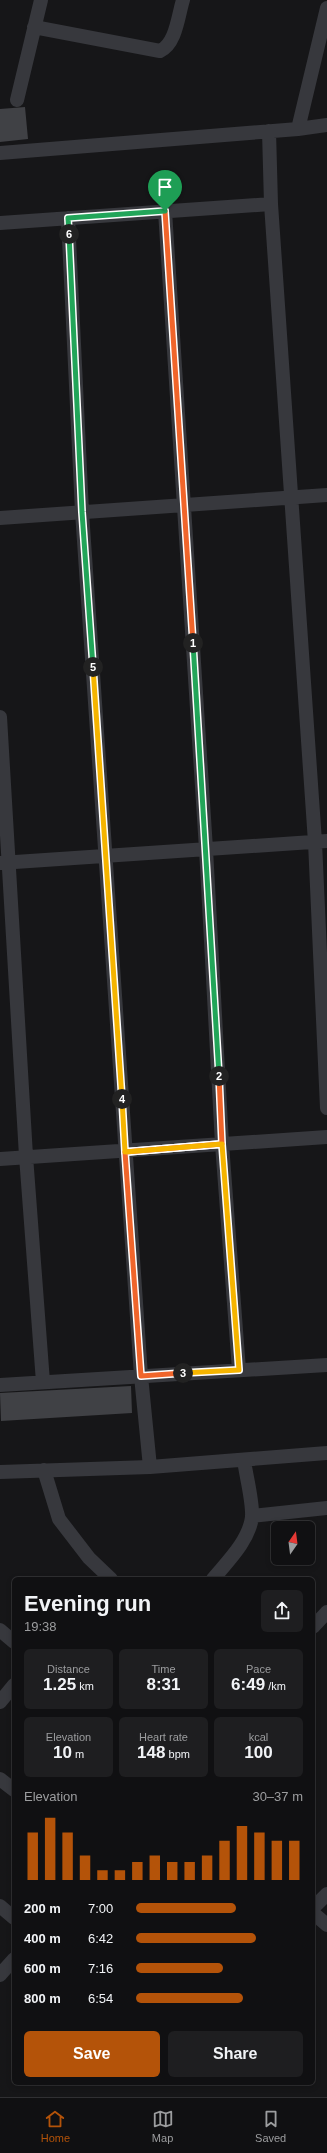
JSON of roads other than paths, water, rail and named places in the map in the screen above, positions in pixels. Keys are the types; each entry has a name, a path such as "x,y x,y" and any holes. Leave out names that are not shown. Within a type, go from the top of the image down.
{"street":[{"path":"17,100 41,0"},
{"path":"34,27 160,51 167,48 171,41 183,0"},
{"path":"298,129 327,8"},
{"path":"0,153 298,129 327,125"},
{"path":"269,131 271,204 292,498 321,841 327,1108"},
{"path":"0,223 271,204"},
{"path":"165,211 206,849 222,1144 239,1370"},
{"path":"68,218 82,512 125,1152 141,1376 150,1467"},
{"path":"0,518 327,495"},
{"path":"0,717 5,863 43,1382"},
{"path":"5,863 321,841"},
{"path":"0,1159 26,1156 125,1152 327,1137"},
{"path":"0,1385 327,1365"},
{"path":"0,1472 150,1467 327,1453"},
{"path":"215,1577 238,1548 248,1530 252,1516 244,1460"},
{"path":"44,1470 59,1519 89,1558 106,1577"},
{"path":"252,1516 327,1508"},
{"path":"315,1625 327,1612"},
{"path":"0,1630 12,1640"},
{"path":"0,1702 12,1687"},
{"path":"0,1779 12,1788"},
{"path":"315,1906 327,1894"},
{"path":"0,1906 12,1916"},
{"path":"315,1915 327,1925"},
{"path":"0,1975 12,1961"}]}
